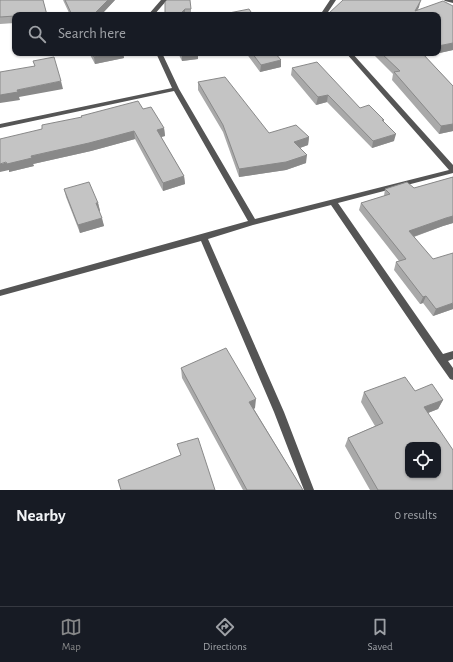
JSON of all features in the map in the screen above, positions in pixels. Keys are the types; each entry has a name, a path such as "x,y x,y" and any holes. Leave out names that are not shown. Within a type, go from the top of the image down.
{"street":[{"path":"154,12 164,0"},
{"path":"325,12 333,0"},
{"path":"447,0 453,1"},
{"path":"160,56 176,90 253,222"},
{"path":"0,293 253,222 453,170 352,56"},
{"path":"0,126 176,90"},
{"path":"333,202 453,376"},
{"path":"203,237 279,412 309,490"},
{"path":"442,359 453,355"}],"building":[{"path":"0,0 43,0 46,12 12,12 12,16 0,17"},
{"path":"65,0 108,0 96,12 71,12"},
{"path":"167,0 190,0 191,9 185,9 182,12 165,12 165,2"},
{"path":"343,0 421,0 415,11 443,1 453,6 453,43 441,45 441,12 330,12"},
{"path":"249,9 251,12 234,12"},
{"path":"254,56 278,56 281,60 261,65"},
{"path":"384,56 425,56 453,86 453,124 441,126 394,72 400,71"},
{"path":"54,57 61,81 0,95 0,72 35,66 33,61"},
{"path":"317,62 360,108 369,105 396,134 373,141 328,95 318,97 292,68"},
{"path":"225,77 269,133 296,125 309,137 294,142 307,155 286,162 239,169 223,125 198,82"},
{"path":"138,101 143,109 151,107 164,128 157,130 184,176 163,183 134,131 31,156 32,158 7,164 6,162 0,164 0,139 42,129 42,125 82,117 81,116"},
{"path":"453,177 453,216 409,231 433,259 453,253 453,303 436,309 426,296 423,297 396,262 406,259 361,203 390,194 385,189 407,182 414,188"},
{"path":"89,182 98,203 96,203 102,218 78,225 64,189"},
{"path":"226,348 256,399 249,402 303,490 247,490 181,368"},
{"path":"405,377 415,391 432,384 443,400 424,407 453,450 453,490 378,490 348,438 383,423 364,392"},
{"path":"198,438 215,490 121,490 118,480 181,455 177,444"}]}
